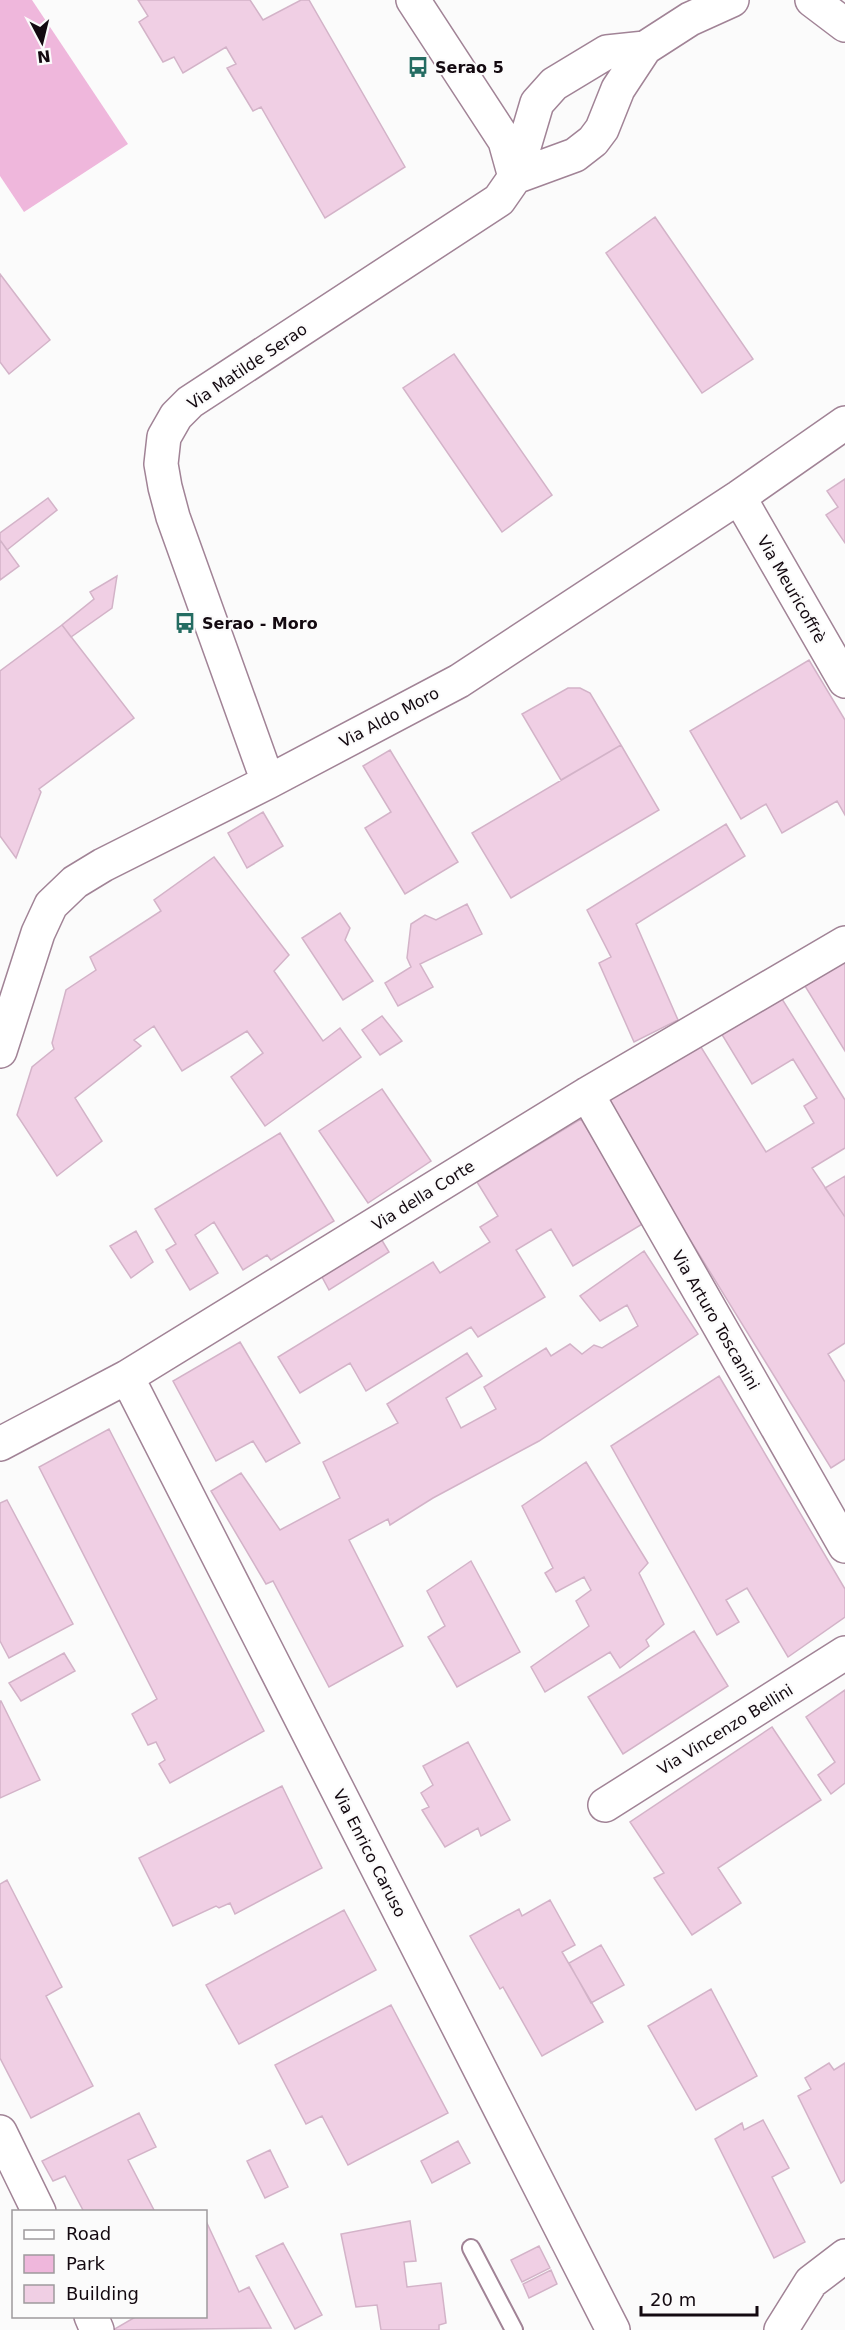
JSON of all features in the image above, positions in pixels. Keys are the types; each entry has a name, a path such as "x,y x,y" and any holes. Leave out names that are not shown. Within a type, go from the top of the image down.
{"street":[{"path":"413,0 505,141 515,177"},
{"name":"Via Matilde Serao","path":"515,177 575,155 593,141 602,129 618,89 645,48 690,19 732,0"},
{"path":"812,0 845,25"},
{"name":"Via Matilde Serao","path":"268,782 173,517 161,464 164,437 176,416 190,402 499,200 515,177 537,103 554,84 607,52 645,48"},
{"name":"Via Aldo Moro","path":"0,1051 38,933 51,905 75,882 103,864 268,782 459,681 739,497 845,423"},
{"name":"Via Meuricoffrè","path":"739,497 845,681"},
{"name":"Via della Corte","path":"0,1444 127,1377 587,1094 845,943"},
{"name":"Via Arturo Toscanini","path":"587,1094 845,1546"},
{"name":"Via Enrico Caruso","path":"127,1377 613,2330"},
{"name":"Via Vincenzo Bellini","path":"606,1805 845,1653"},
{"path":"0,2132 39,2210"},
{"path":"781,2330 811,2283 845,2256"}],"lane":[{"path":"471,2248 514,2330"}],"green space":[{"path":"0,0 32,0 128,144 24,212 0,176"}],"building":[{"path":"138,0 250,0 263,20 301,0 309,0 405,167 325,218 261,107 253,111 227,68 236,64 226,47 183,73 174,57 163,62 139,22 148,16"},
{"path":"655,217 753,359 702,393 606,253"},
{"path":"0,274 50,340 9,374 0,362"},
{"path":"454,354 552,495 502,532 403,388"},
{"path":"845,479 845,543 826,515 838,507 827,491"},
{"path":"48,498 57,510 7,550 0,540 0,533"},
{"path":"0,540 19,566 0,580"},
{"path":"117,576 112,608 71,637 62,625 94,599 90,592"},
{"path":"62,625 134,718 39,789 41,792 16,858 0,836 0,671"},
{"path":"809,660 845,720 845,815 837,801 782,833 766,804 741,819 690,731"},
{"path":"568,688 580,688 590,693 621,745 561,780 522,714"},
{"path":"621,745 659,810 511,898 472,833"},
{"path":"390,750 458,862 405,894 365,828 391,812 363,766"},
{"path":"263,812 283,846 247,868 228,833"},
{"path":"726,824 745,856 636,924 678,1020 634,1042 599,963 611,957 587,910"},
{"path":"214,857 289,955 274,971 323,1041 340,1028 361,1057 265,1126 231,1077 263,1053 247,1031 182,1071 154,1026 134,1040 141,1046 75,1098 102,1141 57,1176 17,1115 32,1067 54,1049 52,1043 66,990 96,970 90,957 161,911 154,900"},
{"path":"467,904 482,934 420,964 433,987 398,1006 385,983 411,967 407,958 411,924 425,915 436,920"},
{"path":"340,913 350,928 345,940 373,981 343,1000 302,938"},
{"path":"845,961 845,1051 805,986"},
{"path":"777,991 845,1100 845,1148 812,1168 845,1217 845,1343 828,1354 845,1382 845,1459 831,1468 602,1097 696,1039 766,1152 814,1123 804,1106 817,1098 793,1059 752,1084 718,1028"},
{"path":"382,1016 402,1041 380,1055 362,1030"},
{"path":"382,1089 431,1161 368,1203 319,1131"},
{"path":"581,1119 644,1223 573,1266 551,1229 516,1250 545,1297 478,1337 471,1327 366,1391 350,1363 300,1393 278,1357 433,1262 440,1273 490,1242 480,1227 498,1216 477,1182"},
{"path":"280,1133 334,1221 271,1260 267,1255 243,1270 214,1222 195,1235 218,1273 190,1290 166,1250 176,1244 155,1209"},
{"path":"845,1176 845,1217 825,1188"},
{"path":"374,1227 389,1252 329,1290 315,1264"},
{"path":"136,1231 153,1262 131,1278 110,1246"},
{"path":"644,1251 698,1334 539,1441 433,1498 390,1525 388,1519 349,1540 403,1646 329,1687 273,1581 266,1584 211,1491 241,1473 280,1530 340,1498 323,1462 398,1423 387,1404 467,1353 482,1376 446,1398 461,1428 496,1409 484,1387 546,1348 551,1356 570,1344 582,1354 594,1345 602,1348 638,1326 627,1305 600,1321 580,1296"},
{"path":"240,1342 300,1443 266,1462 253,1441 216,1461 173,1381"},
{"path":"719,1376 845,1589 845,1617 788,1657 747,1588 726,1600 739,1622 717,1635 611,1446"},
{"path":"109,1429 264,1731 170,1783 159,1764 165,1760 156,1742 148,1745 132,1714 157,1699 39,1467"},
{"path":"586,1462 648,1563 639,1573 664,1624 646,1640 649,1646 620,1668 610,1652 545,1692 531,1667 589,1626 576,1601 591,1590 584,1577 556,1592 545,1573 553,1568 522,1506"},
{"path":"7,1500 73,1624 9,1658 0,1641 0,1503"},
{"path":"471,1561 520,1652 457,1687 428,1637 445,1626 427,1591"},
{"path":"694,1631 728,1686 623,1754 588,1697"},
{"path":"64,1653 75,1671 21,1701 9,1683"},
{"path":"845,1690 845,1783 831,1794 818,1775 835,1762 806,1717"},
{"path":"0,1701 40,1780 0,1798"},
{"path":"772,1727 821,1800 718,1868 741,1903 692,1935 654,1878 664,1873 630,1822"},
{"path":"468,1742 510,1820 481,1836 478,1828 445,1847 422,1810 429,1807 421,1793 433,1785 423,1766"},
{"path":"282,1786 322,1868 235,1914 230,1903 219,1908 216,1906 173,1926 139,1858"},
{"path":"7,1880 62,1987 46,1996 93,2086 31,2118 0,2058 0,1884"},
{"path":"550,1900 575,1945 562,1952 603,2022 542,2056 503,1987 500,1989 470,1936 519,1909 522,1916"},
{"path":"344,1910 376,1970 239,2044 206,1985"},
{"path":"601,1945 624,1985 591,2003 569,1963"},
{"path":"711,1989 757,2076 696,2110 648,2026"},
{"path":"391,2005 448,2113 348,2165 322,2116 306,2124 275,2065"},
{"path":"829,2063 834,2070 845,2063 845,2180 841,2183 798,2096 811,2089 805,2078"},
{"path":"139,2113 156,2147 128,2160 154,2210 83,2210 65,2176 53,2181 42,2161"},
{"path":"763,2120 789,2168 772,2177 805,2242 774,2258 715,2139 742,2123 744,2130"},
{"path":"458,2141 470,2163 432,2183 421,2161"},
{"path":"270,2150 288,2187 265,2198 247,2161"},
{"path":"410,2221 416,2261 404,2262 407,2287 441,2283 446,2323 439,2325 439,2330 381,2330 377,2305 356,2307 341,2234"},
{"path":"207,2223 239,2292 249,2287 271,2328 113,2330 134,2318 207,2318"},
{"path":"283,2243 322,2315 295,2329 256,2256"},
{"path":"539,2246 550,2268 522,2282 511,2260"},
{"path":"551,2270 557,2284 529,2298 523,2284"}],"place":[{"name":"Serao 5","path":"418,67"},
{"name":"Serao - Moro","path":"185,623"}]}
